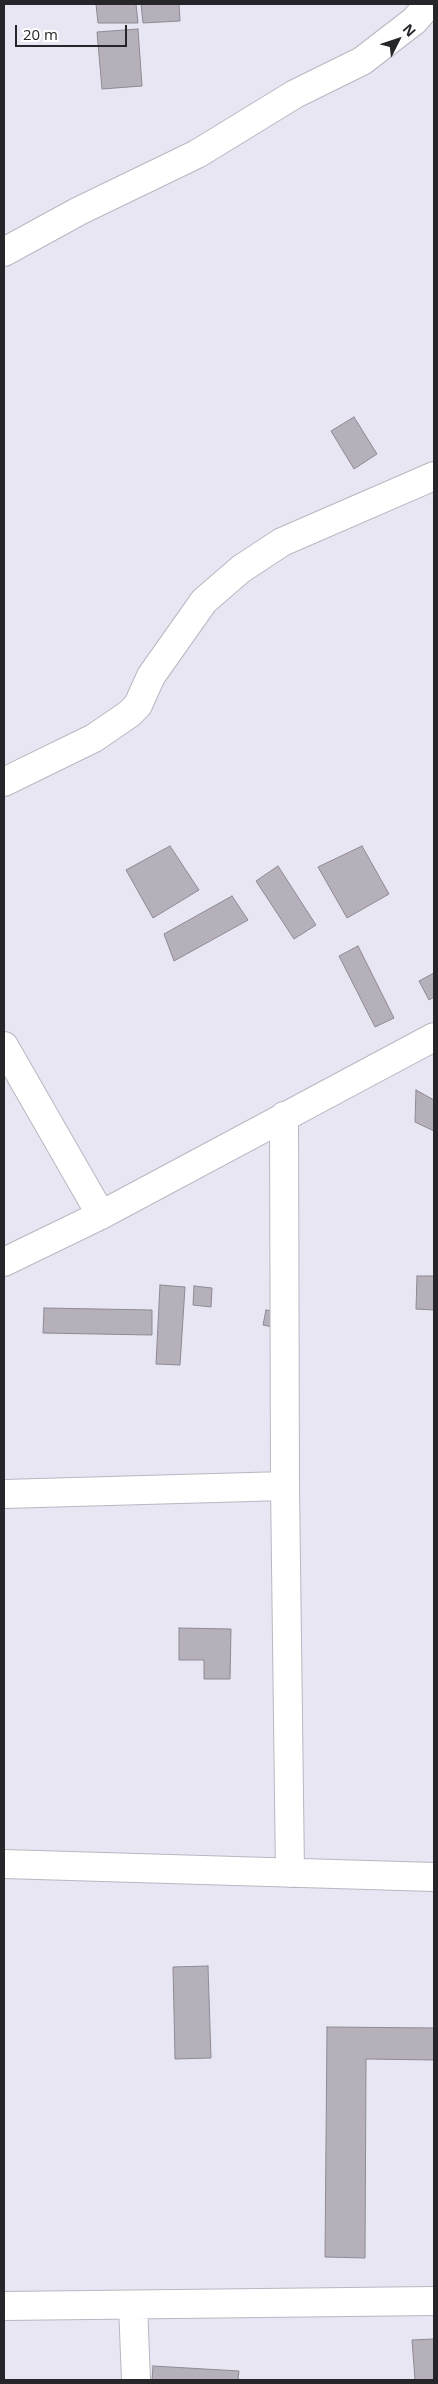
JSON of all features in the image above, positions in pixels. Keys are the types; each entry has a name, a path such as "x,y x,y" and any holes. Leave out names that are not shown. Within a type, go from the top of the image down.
{"street":[{"path":"4,252 79,211 197,154 295,94 362,61 414,21 429,4"},
{"path":"4,782 94,738 138,706 151,676 204,601 241,569 282,542 434,476"},
{"path":"4,1262 101,1215 434,1037"},
{"path":"4,1046 101,1215"},
{"path":"284,1116 285,1486 290,1873"},
{"path":"4,1494 285,1486"},
{"path":"4,1864 434,1877"},
{"path":"4,2306 434,2301"},
{"path":"133,2305 136,2380"}],"building":[{"path":"96,4 136,4 138,23 98,23"},
{"path":"141,4 179,4 180,21 143,23"},
{"path":"138,29 142,86 102,89 97,32"},
{"path":"354,417 377,454 354,469 331,431"},
{"path":"170,846 199,890 153,918 126,870"},
{"path":"362,846 389,894 347,918 318,867"},
{"path":"278,866 316,925 294,939 256,881"},
{"path":"232,896 248,920 174,961 164,934"},
{"path":"358,946 394,1018 375,1027 339,956"},
{"path":"434,973 434,997 429,1000 419,981"},
{"path":"416,1090 434,1100 434,1131 415,1122"},
{"path":"417,1276 434,1276 434,1310 416,1309"},
{"path":"160,1285 185,1287 180,1365 156,1364"},
{"path":"194,1286 212,1288 211,1307 193,1305"},
{"path":"44,1308 152,1310 152,1335 43,1333"},
{"path":"266,1310 279,1312 277,1328 263,1325"},
{"path":"179,1628 231,1629 230,1679 204,1679 204,1660 179,1660"},
{"path":"208,1966 211,2058 175,2059 173,1967"},
{"path":"327,2027 434,2028 434,2060 366,2059 365,2258 325,2257"},
{"path":"434,2339 434,2380 415,2380 412,2340"},
{"path":"153,2366 239,2371 238,2380 152,2380"}]}
